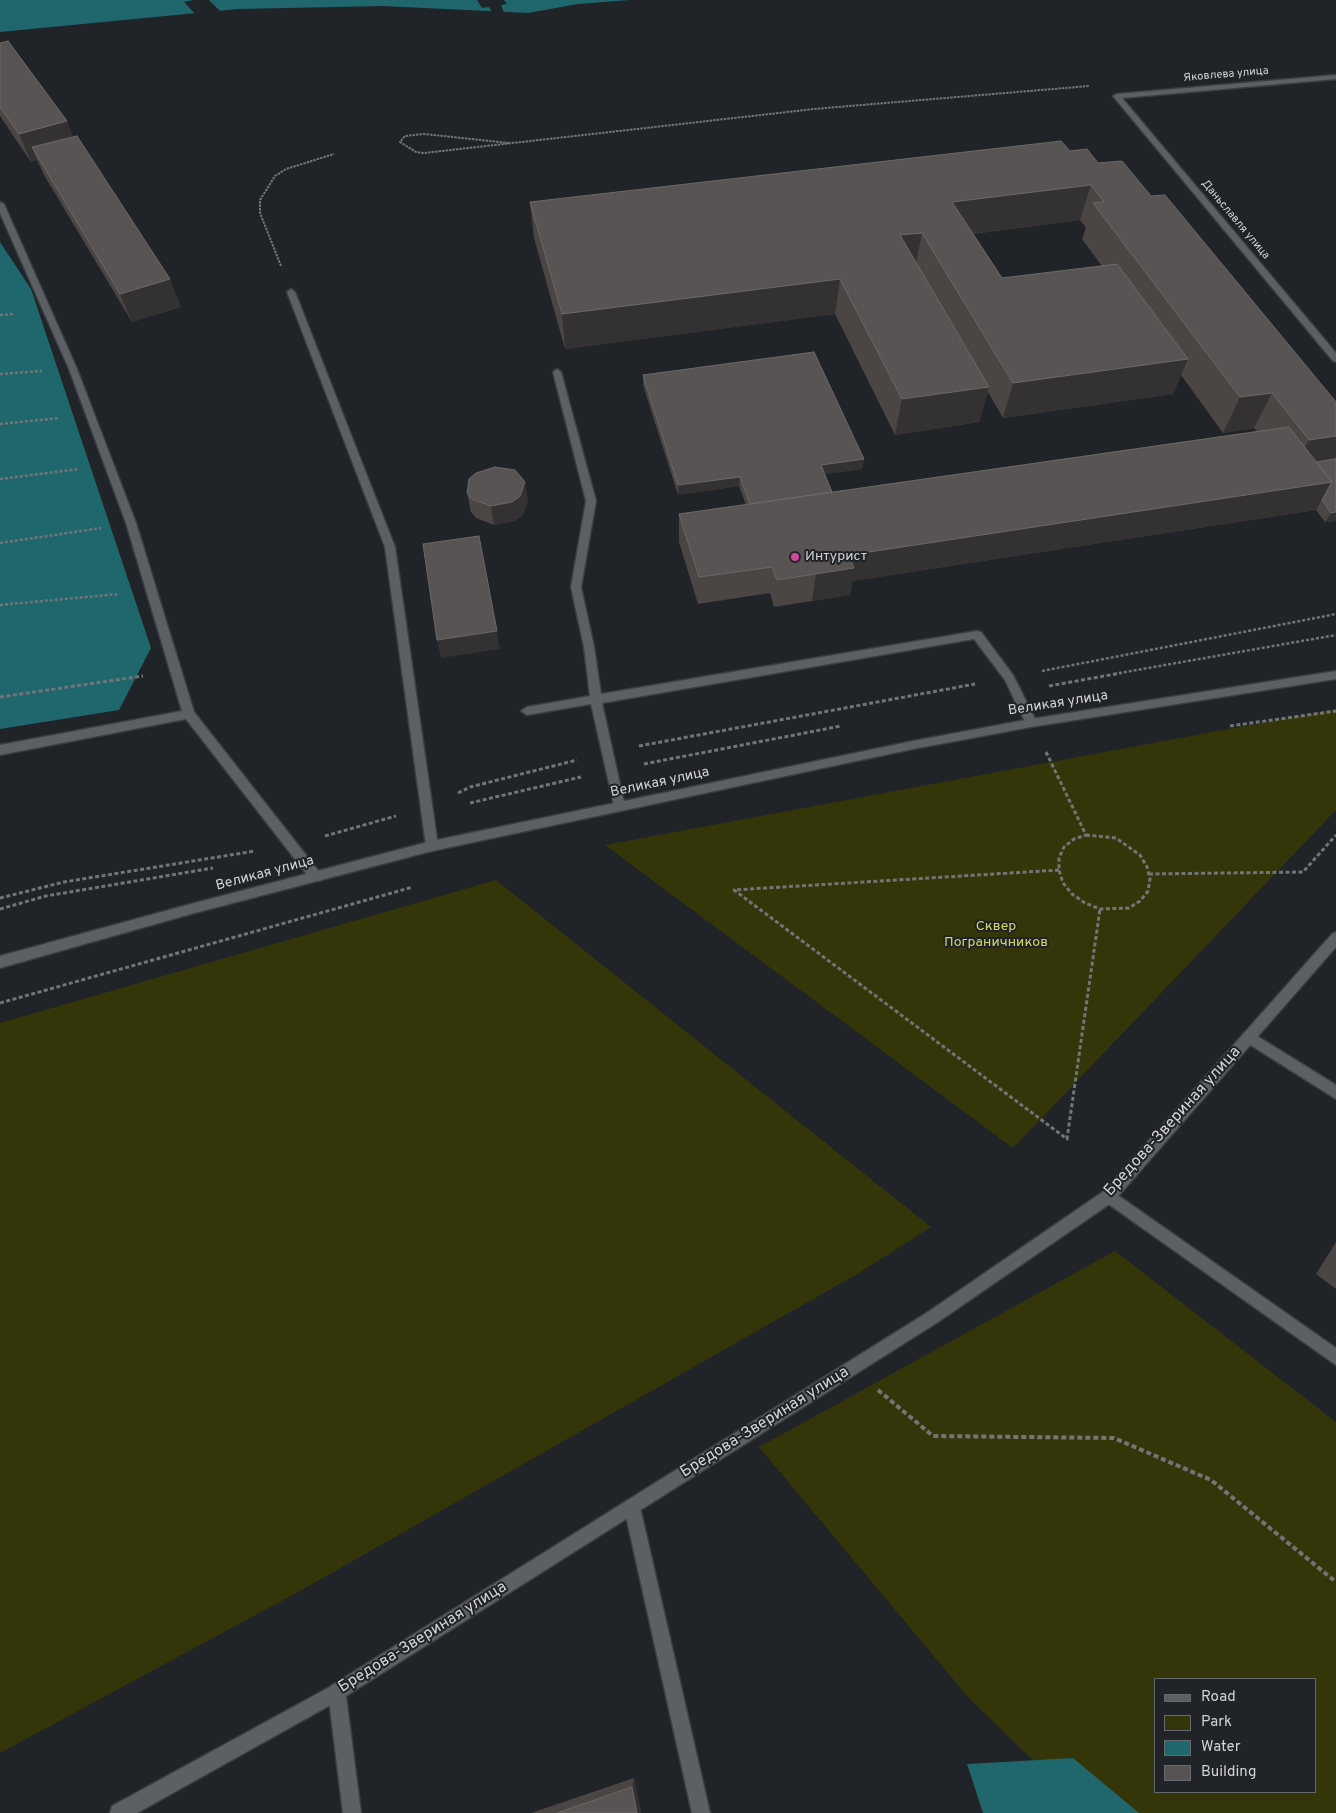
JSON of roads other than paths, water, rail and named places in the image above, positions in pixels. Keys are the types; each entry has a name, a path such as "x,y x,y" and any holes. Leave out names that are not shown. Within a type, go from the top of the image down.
{"street":[{"name":"Яковлева улица","path":"1117,96 1336,77"},
{"name":"Даньславля улица","path":"1117,96 1336,359"},
{"path":"0,204 73,369 91,415 131,523 189,714 316,876"},
{"path":"291,292 390,547 432,846"},
{"path":"557,372 591,501 576,587 589,648 596,700 619,807"},
{"path":"527,711 977,635 1009,678 1031,723"},
{"name":"Великая улица","path":"0,962 432,846 1031,723 1336,675"},
{"path":"0,750 189,714"},
{"name":"Бредова-Звериная улица","path":"119,1813 338,1692 933,1317 1109,1196 1336,938"},
{"path":"1249,1037 1336,1093"},
{"path":"1109,1196 1336,1357"},
{"path":"632,1507 701,1813"},
{"path":"338,1692 352,1813"}],"water":[{"path":"0,0 630,0 578,4 528,13 383,6 238,9 0,32"},
{"path":"0,242 31,289 151,648 119,710 0,729"},
{"path":"1073,1758 1139,1813 983,1813 967,1764"}],"place":[{"name":"Интурист","path":"795,557"}],"park label":[{"name":"Сквер Пограничников","path":"996,936"}]}
